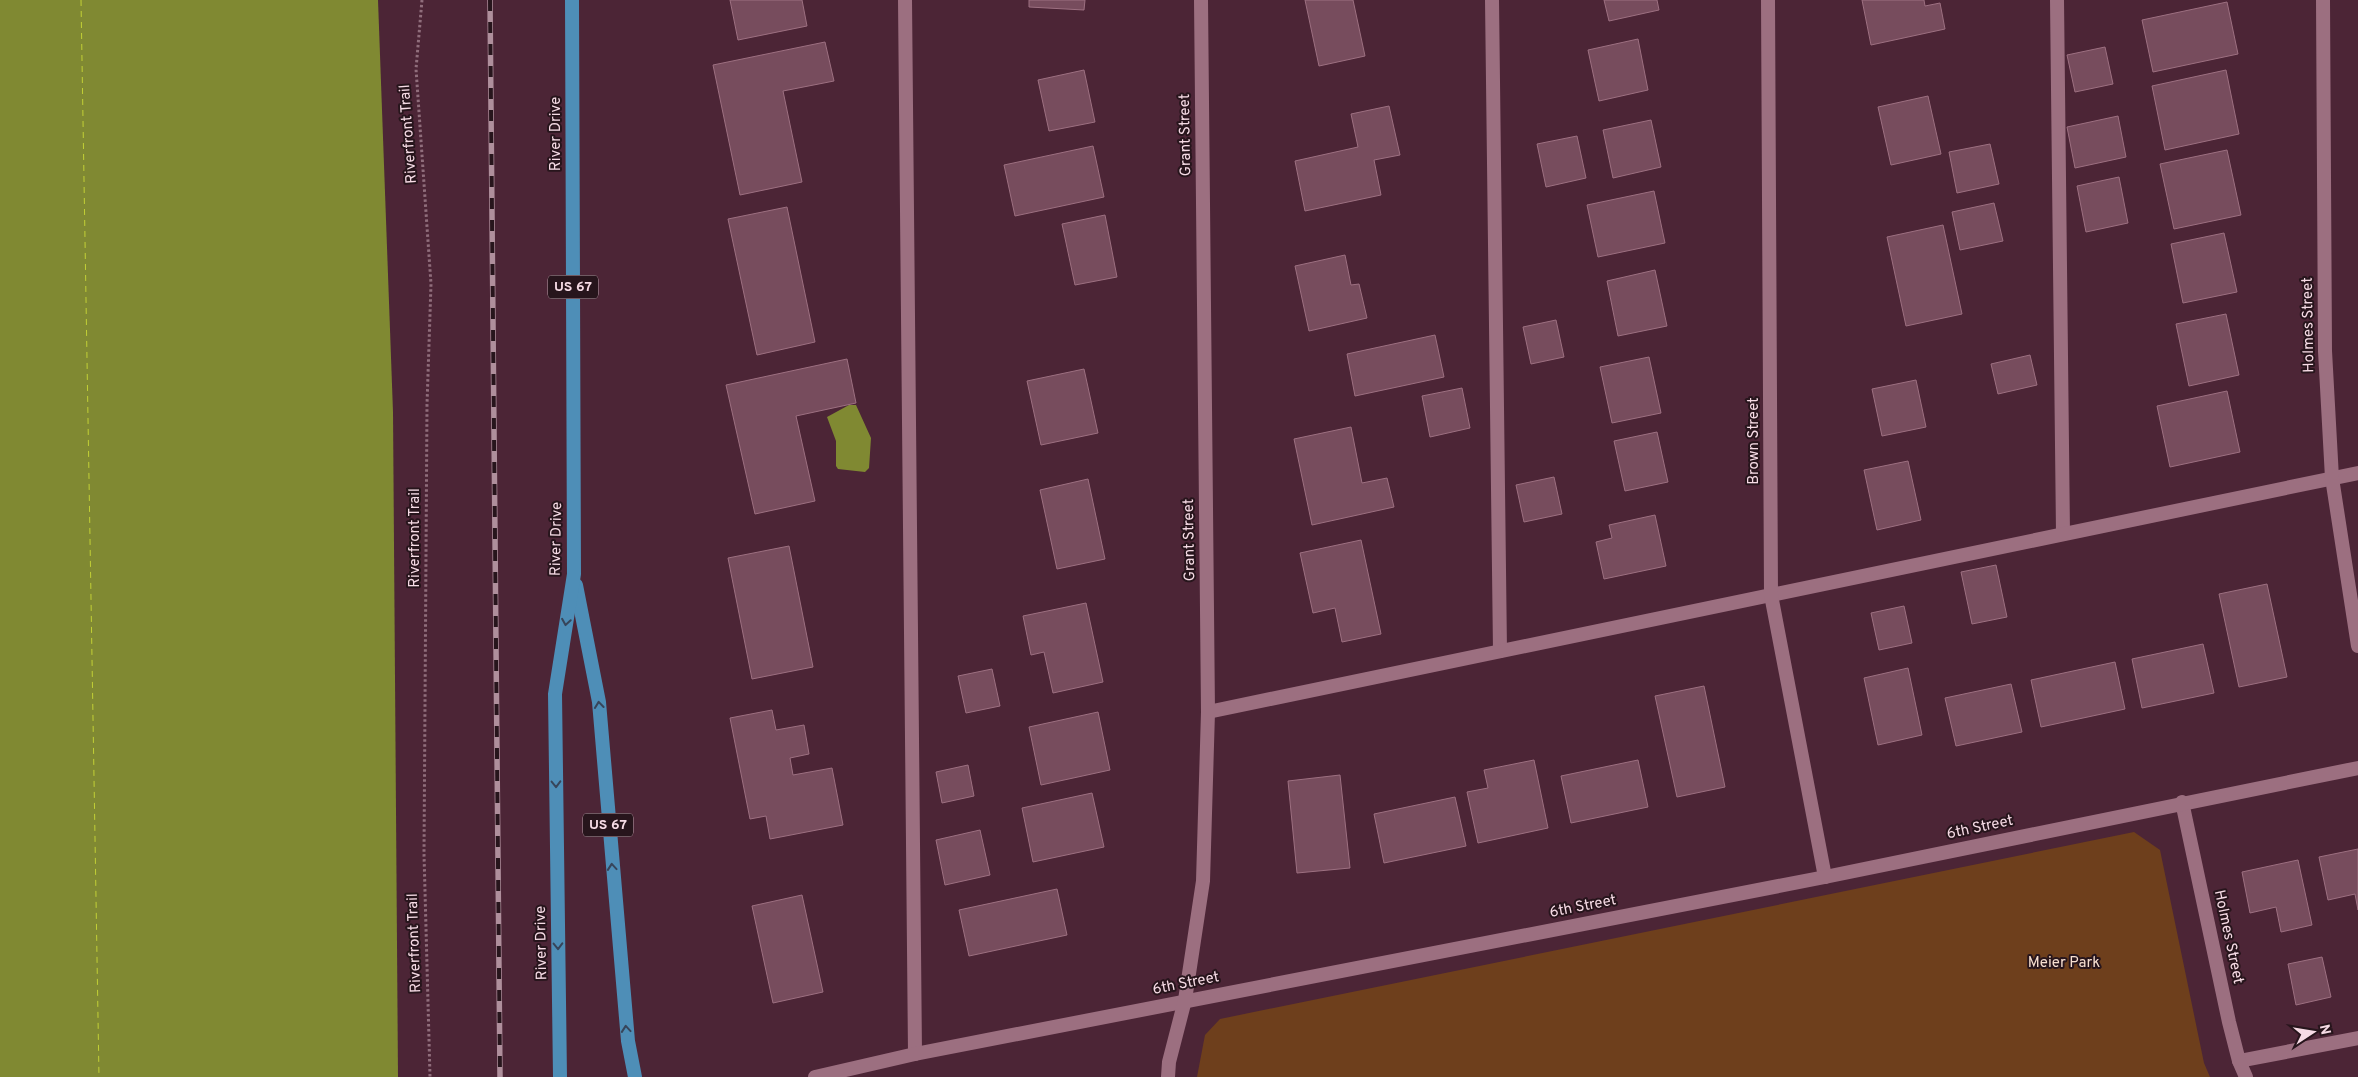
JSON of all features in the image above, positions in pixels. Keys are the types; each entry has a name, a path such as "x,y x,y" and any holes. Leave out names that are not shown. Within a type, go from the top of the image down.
{"main road":[{"name":"River Drive","path":"560,1077 555,694 574,574 572,0"},
{"name":"US 67","path":"574,574 599,702 628,1041 635,1077"}],"street":[{"path":"905,0 915,1054"},
{"name":"Grant Street","path":"1168,1077 1169,1062 1185,1000 1203,881 1208,712 1201,0"},
{"path":"1492,0 1500,651"},
{"name":"Brown Street","path":"1768,0 1771,595 1825,877"},
{"path":"2057,0 2063,534"},
{"name":"Holmes Street","path":"2323,0 2324,351 2332,478 2358,646"},
{"path":"1208,712 2358,473"},
{"name":"6th Street","path":"814,1077 915,1054 1825,877 2182,802 2358,768"},
{"name":"Holmes Street","path":"2182,802 2239,1061 2246,1077"},
{"path":"2239,1061 2358,1038"}],"path":[{"name":"Riverfront Trail","path":"422,0 416,69 430,284 427,425 424,854 430,1077"}],"green space":[{"name":"Meier Park","path":"2134,832 2160,850 2204,1063 2210,1077 1197,1077 1205,1035 1220,1019"}],"shaded area":[{"path":"0,0 378,0 393,412 398,1077 0,1077"},
{"path":"849,405 856,405 871,438 869,468 865,472 838,469 836,466 836,441 827,417"}],"building":[{"path":"730,0 802,0 807,26 738,40"},
{"path":"1029,0 1085,0 1084,10 1029,7"},
{"path":"1305,0 1353,0 1365,56 1319,66"},
{"path":"1604,0 1657,0 1659,10 1609,21"},
{"path":"1862,0 1924,0 1925,6 1940,3 1945,29 1871,45"},
{"path":"2227,2 2238,54 2153,72 2142,20"},
{"path":"1638,39 1648,90 1599,101 1588,50"},
{"path":"825,42 834,81 783,91 802,182 740,195 713,65"},
{"path":"2105,47 2113,84 2075,92 2067,55"},
{"path":"1084,70 1095,122 1049,131 1038,80"},
{"path":"2226,70 2239,134 2165,150 2152,86"},
{"path":"1928,96 1941,154 1891,165 1878,107"},
{"path":"1389,106 1400,155 1374,160 1381,195 1305,211 1295,161 1358,147 1351,114"},
{"path":"2118,116 2126,157 2075,168 2067,127"},
{"path":"1651,120 1661,167 1613,178 1603,130"},
{"path":"1577,136 1586,178 1546,187 1537,144"},
{"path":"1990,144 1999,184 1957,193 1949,152"},
{"path":"1093,146 1104,197 1015,216 1004,165"},
{"path":"2227,150 2241,215 2174,229 2160,164"},
{"path":"2119,177 2128,223 2086,232 2077,186"},
{"path":"1654,191 1665,243 1598,257 1587,205"},
{"path":"1994,203 2003,241 1960,250 1952,212"},
{"path":"787,207 815,342 757,355 728,219"},
{"path":"1105,215 1117,277 1075,285 1062,224"},
{"path":"1943,225 1962,314 1906,326 1887,237"},
{"path":"2224,233 2237,292 2183,303 2171,244"},
{"path":"1345,255 1351,285 1359,284 1367,318 1309,331 1295,266"},
{"path":"1655,270 1667,326 1618,336 1607,281"},
{"path":"2226,314 2239,375 2189,386 2176,324"},
{"path":"1556,320 1564,357 1531,364 1523,327"},
{"path":"1435,335 1444,377 1355,396 1347,354"},
{"path":"2030,355 2037,385 1998,394 1991,364"},
{"path":"1649,357 1661,413 1612,423 1600,367"},
{"path":"847,359 856,403 796,416 815,501 755,514 726,385"},
{"path":"1084,369 1098,433 1041,445 1027,381"},
{"path":"1916,380 1926,427 1882,436 1872,389"},
{"path":"1462,388 1470,428 1430,437 1422,396"},
{"path":"2227,391 2240,452 2170,467 2157,406"},
{"path":"1351,427 1362,483 1387,478 1394,507 1312,525 1294,439"},
{"path":"1657,432 1668,482 1625,491 1614,441"},
{"path":"1908,461 1921,520 1877,530 1864,470"},
{"path":"1554,477 1562,514 1524,522 1516,485"},
{"path":"1088,479 1105,559 1057,569 1040,490"},
{"path":"1655,515 1666,566 1604,579 1596,542 1612,538 1609,525"},
{"path":"1361,540 1381,634 1342,642 1335,608 1313,613 1300,553"},
{"path":"789,546 813,667 752,679 728,558"},
{"path":"1996,565 2007,617 1972,624 1961,572"},
{"path":"2267,584 2287,677 2239,687 2219,594"},
{"path":"1086,603 1103,682 1053,693 1044,652 1031,655 1023,616"},
{"path":"1904,606 1912,643 1879,650 1871,613"},
{"path":"2203,644 2214,693 2142,708 2132,659"},
{"path":"2115,662 2125,709 2041,727 2031,680"},
{"path":"1908,668 1922,735 1878,745 1864,678"},
{"path":"992,669 1000,706 966,713 958,676"},
{"path":"2011,684 2022,732 1956,746 1945,698"},
{"path":"1704,686 1725,787 1677,797 1655,696"},
{"path":"772,710 776,730 804,725 809,754 790,758 793,775 832,768 843,825 770,839 766,816 750,819 730,718"},
{"path":"1098,712 1110,770 1041,785 1029,727"},
{"path":"1534,760 1548,828 1478,843 1467,792 1488,788 1484,770"},
{"path":"1638,760 1648,807 1571,823 1561,776"},
{"path":"968,765 974,796 942,803 936,772"},
{"path":"1340,775 1350,868 1297,873 1288,781"},
{"path":"1092,793 1104,847 1033,862 1022,808"},
{"path":"1455,797 1466,846 1384,863 1374,814"},
{"path":"980,830 990,875 945,885 936,840"},
{"path":"2358,849 2358,910 2355,894 2328,900 2319,857"},
{"path":"2298,860 2312,925 2281,932 2276,907 2250,913 2242,872"},
{"path":"1057,889 1067,935 969,956 959,910"},
{"path":"802,895 823,992 773,1003 752,906"},
{"path":"2322,957 2331,997 2296,1005 2288,964"}],"ferry route":[{"path":"81,0 99,1077"}],"railway":[{"path":"490,0 500,1077"}]}
